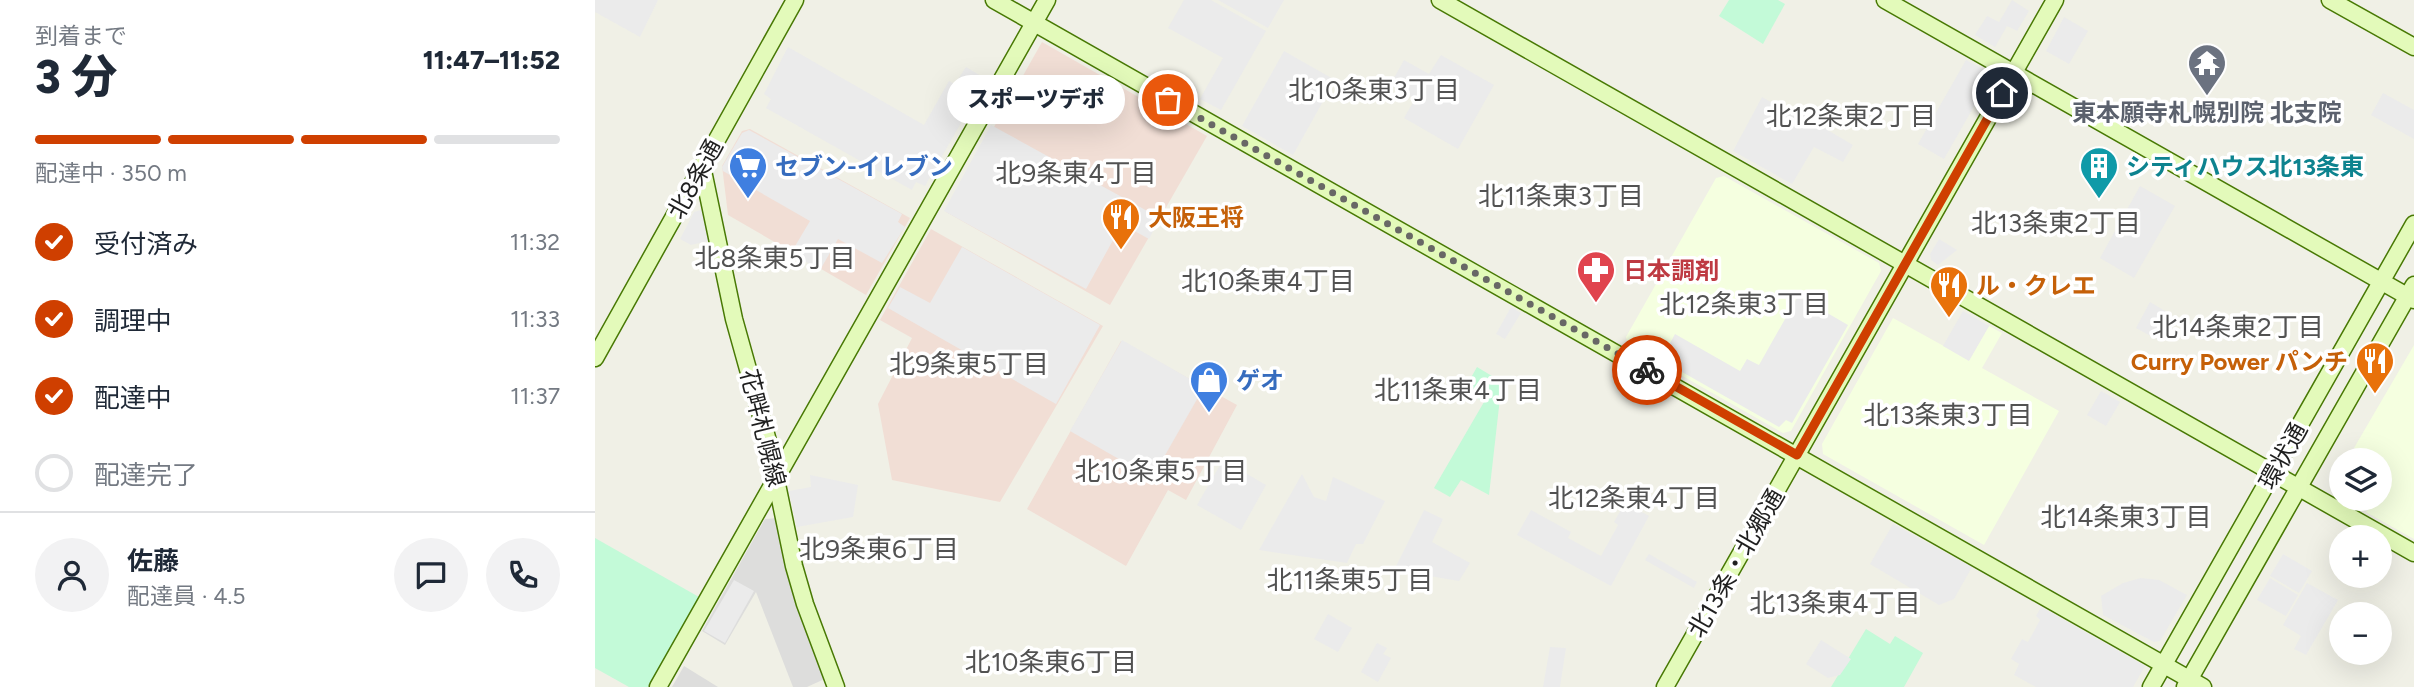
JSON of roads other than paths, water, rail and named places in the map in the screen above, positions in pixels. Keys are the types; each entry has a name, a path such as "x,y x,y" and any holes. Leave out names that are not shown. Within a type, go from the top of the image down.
{"street":[{"name":"北8条通","path":"595,358 795,0"},
{"path":"994,0 1797,455 2193,684"},
{"path":"658,687 1047,0"},
{"path":"1440,0 2414,553"},
{"path":"1885,0 2381,281 2412,293"},
{"name":"北13条・北郷通","path":"1665,687 2055,0"},
{"path":"2330,0 2414,47"},
{"name":"花畔札幌線","path":"702,166 734,319 776,477 805,604 837,687"},
{"name":"環状通","path":"2151,687 2414,224"},
{"name":"環状通","path":"2193,684 2298,487 2412,293"},
{"path":"759,509 783,511"}],"place":[{"name":"東本願寺札幌別院 北支院","path":"2207,97"},
{"name":"スポーツデポ","path":"1168,100"},
{"name":"セブン-イレブン","path":"748,200"},
{"name":"シティハウス北13条東","path":"2099,200"},
{"name":"大阪王将","path":"1121,251"},
{"name":"日本調剤","path":"1596,304"},
{"name":"ル・クレエ","path":"1949,319"},
{"name":"Curry Power パンチ","path":"2375,395"},
{"name":"ゲオ","path":"1209,414"}],"district":[{"name":"北10条東3丁目","path":"1374,90"},
{"name":"北12条東2丁目","path":"1851,116"},
{"name":"北9条東4丁目","path":"1076,173"},
{"name":"北11条東3丁目","path":"1561,196"},
{"name":"北13条東2丁目","path":"2056,223"},
{"name":"北8条東5丁目","path":"775,258"},
{"name":"北10条東4丁目","path":"1268,281"},
{"name":"北12条東3丁目","path":"1744,304"},
{"name":"北14条東2丁目","path":"2238,327"},
{"name":"北9条東5丁目","path":"969,364"},
{"name":"北11条東4丁目","path":"1458,390"},
{"name":"北13条東3丁目","path":"1948,415"},
{"name":"北10条東5丁目","path":"1161,471"},
{"name":"北12条東4丁目","path":"1634,498"},
{"name":"北14条東3丁目","path":"2126,517"},
{"name":"北9条東6丁目","path":"879,549"},
{"name":"北11条東5丁目","path":"1350,580"},
{"name":"北13条東4丁目","path":"1835,603"},
{"name":"北10条東6丁目","path":"1051,662"}]}
